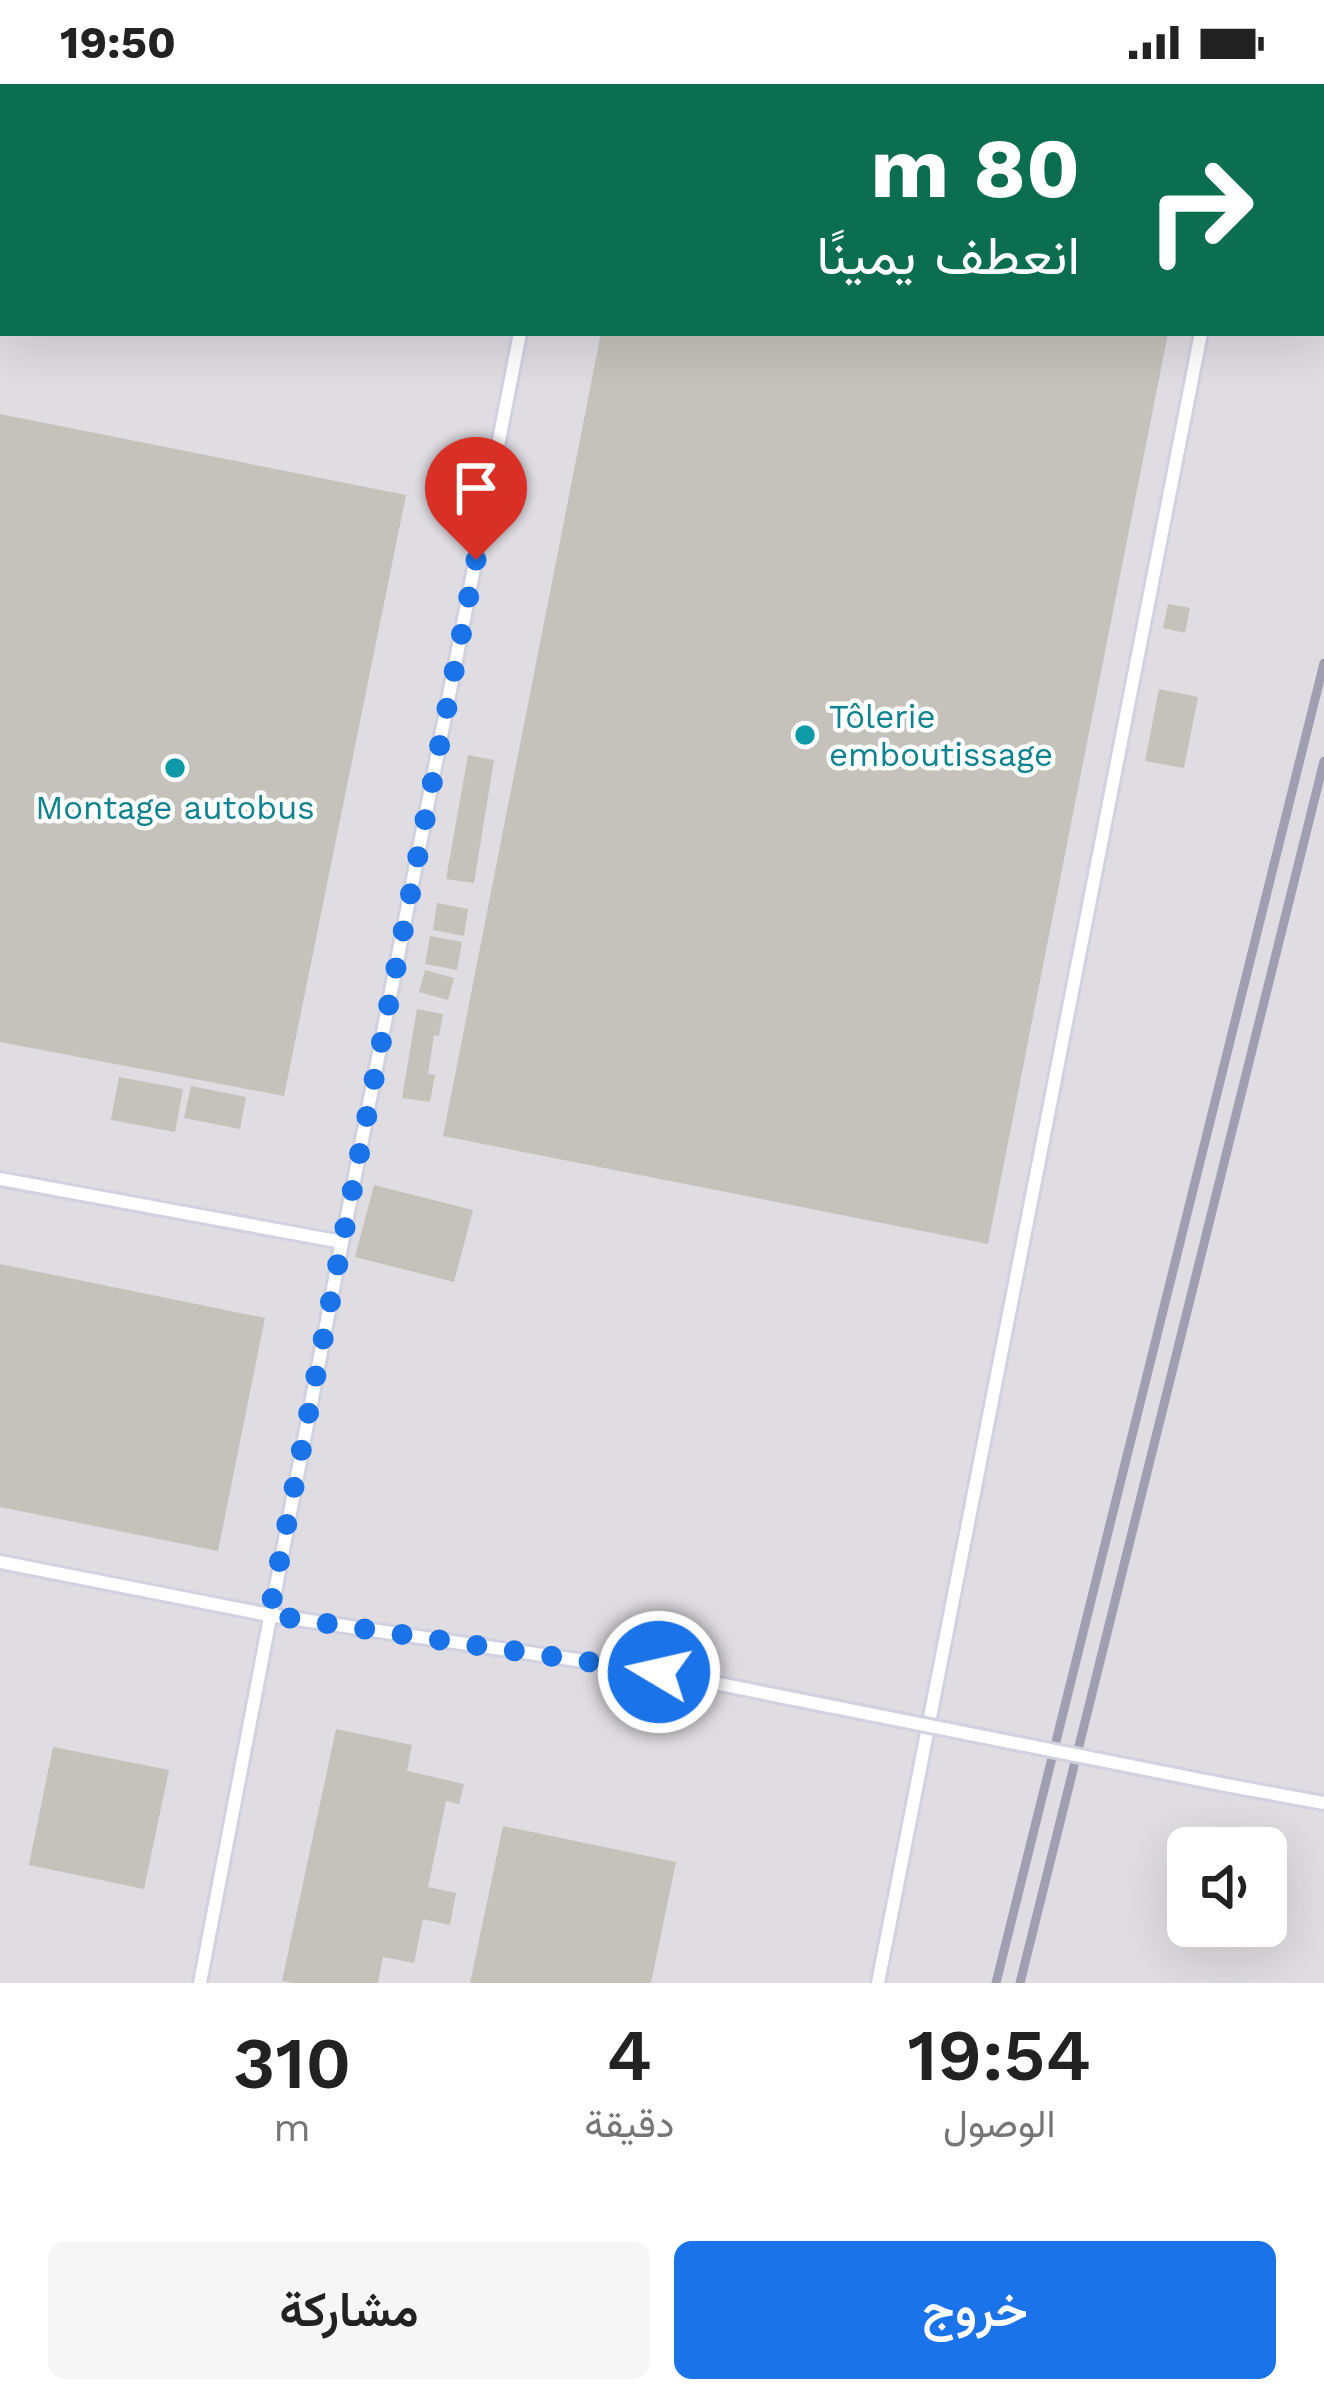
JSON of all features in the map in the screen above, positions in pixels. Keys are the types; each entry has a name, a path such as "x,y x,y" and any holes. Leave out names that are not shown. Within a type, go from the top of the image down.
{"lane":[{"path":"200,1983 519,336"},
{"path":"878,1983 1200,336"},
{"path":"0,1179 341,1242"},
{"path":"0,1562 269,1615 659,1672 1324,1803"}],"shaded area":[{"path":"0,336 1324,336 1324,1983 0,1983"}],"building":[{"name":"Tôlerie emboutissage","path":"600,336 1167,336 988,1244 443,1136"},
{"name":"Montage autobus","path":"0,414 406,495 284,1096 0,1042"},
{"path":"1168,604 1190,608 1185,633 1163,628"},
{"path":"1159,689 1198,697 1184,768 1145,761"},
{"path":"468,755 494,760 474,883 446,879"},
{"path":"437,903 468,909 464,936 433,930"},
{"path":"430,936 462,942 457,970 425,964"},
{"path":"425,970 454,978 448,1000 419,992"},
{"path":"417,1009 443,1014 439,1036 434,1035 428,1074 435,1075 430,1102 402,1098"},
{"path":"119,1077 183,1089 175,1132 111,1120"},
{"path":"191,1086 246,1097 240,1129 184,1118"},
{"path":"374,1185 473,1210 454,1282 355,1257"},
{"path":"0,1264 265,1318 218,1551 0,1507"},
{"path":"336,1729 412,1745 407,1771 464,1784 459,1804 446,1801 428,1887 456,1893 450,1925 423,1919 414,1963 383,1957 378,1983 282,1981"},
{"path":"53,1747 169,1770 144,1889 29,1865"},
{"path":"503,1826 676,1862 651,1983 470,1983"}],"railway":[{"path":"996,1983 1324,663"},
{"path":"1020,1983 1324,761"}],"place":[{"name":"Tôlerie emboutissage","path":"805,735"},
{"name":"Montage autobus","path":"175,768"}],"route":[{"path":"476,560 269,1615 659,1672"}]}
